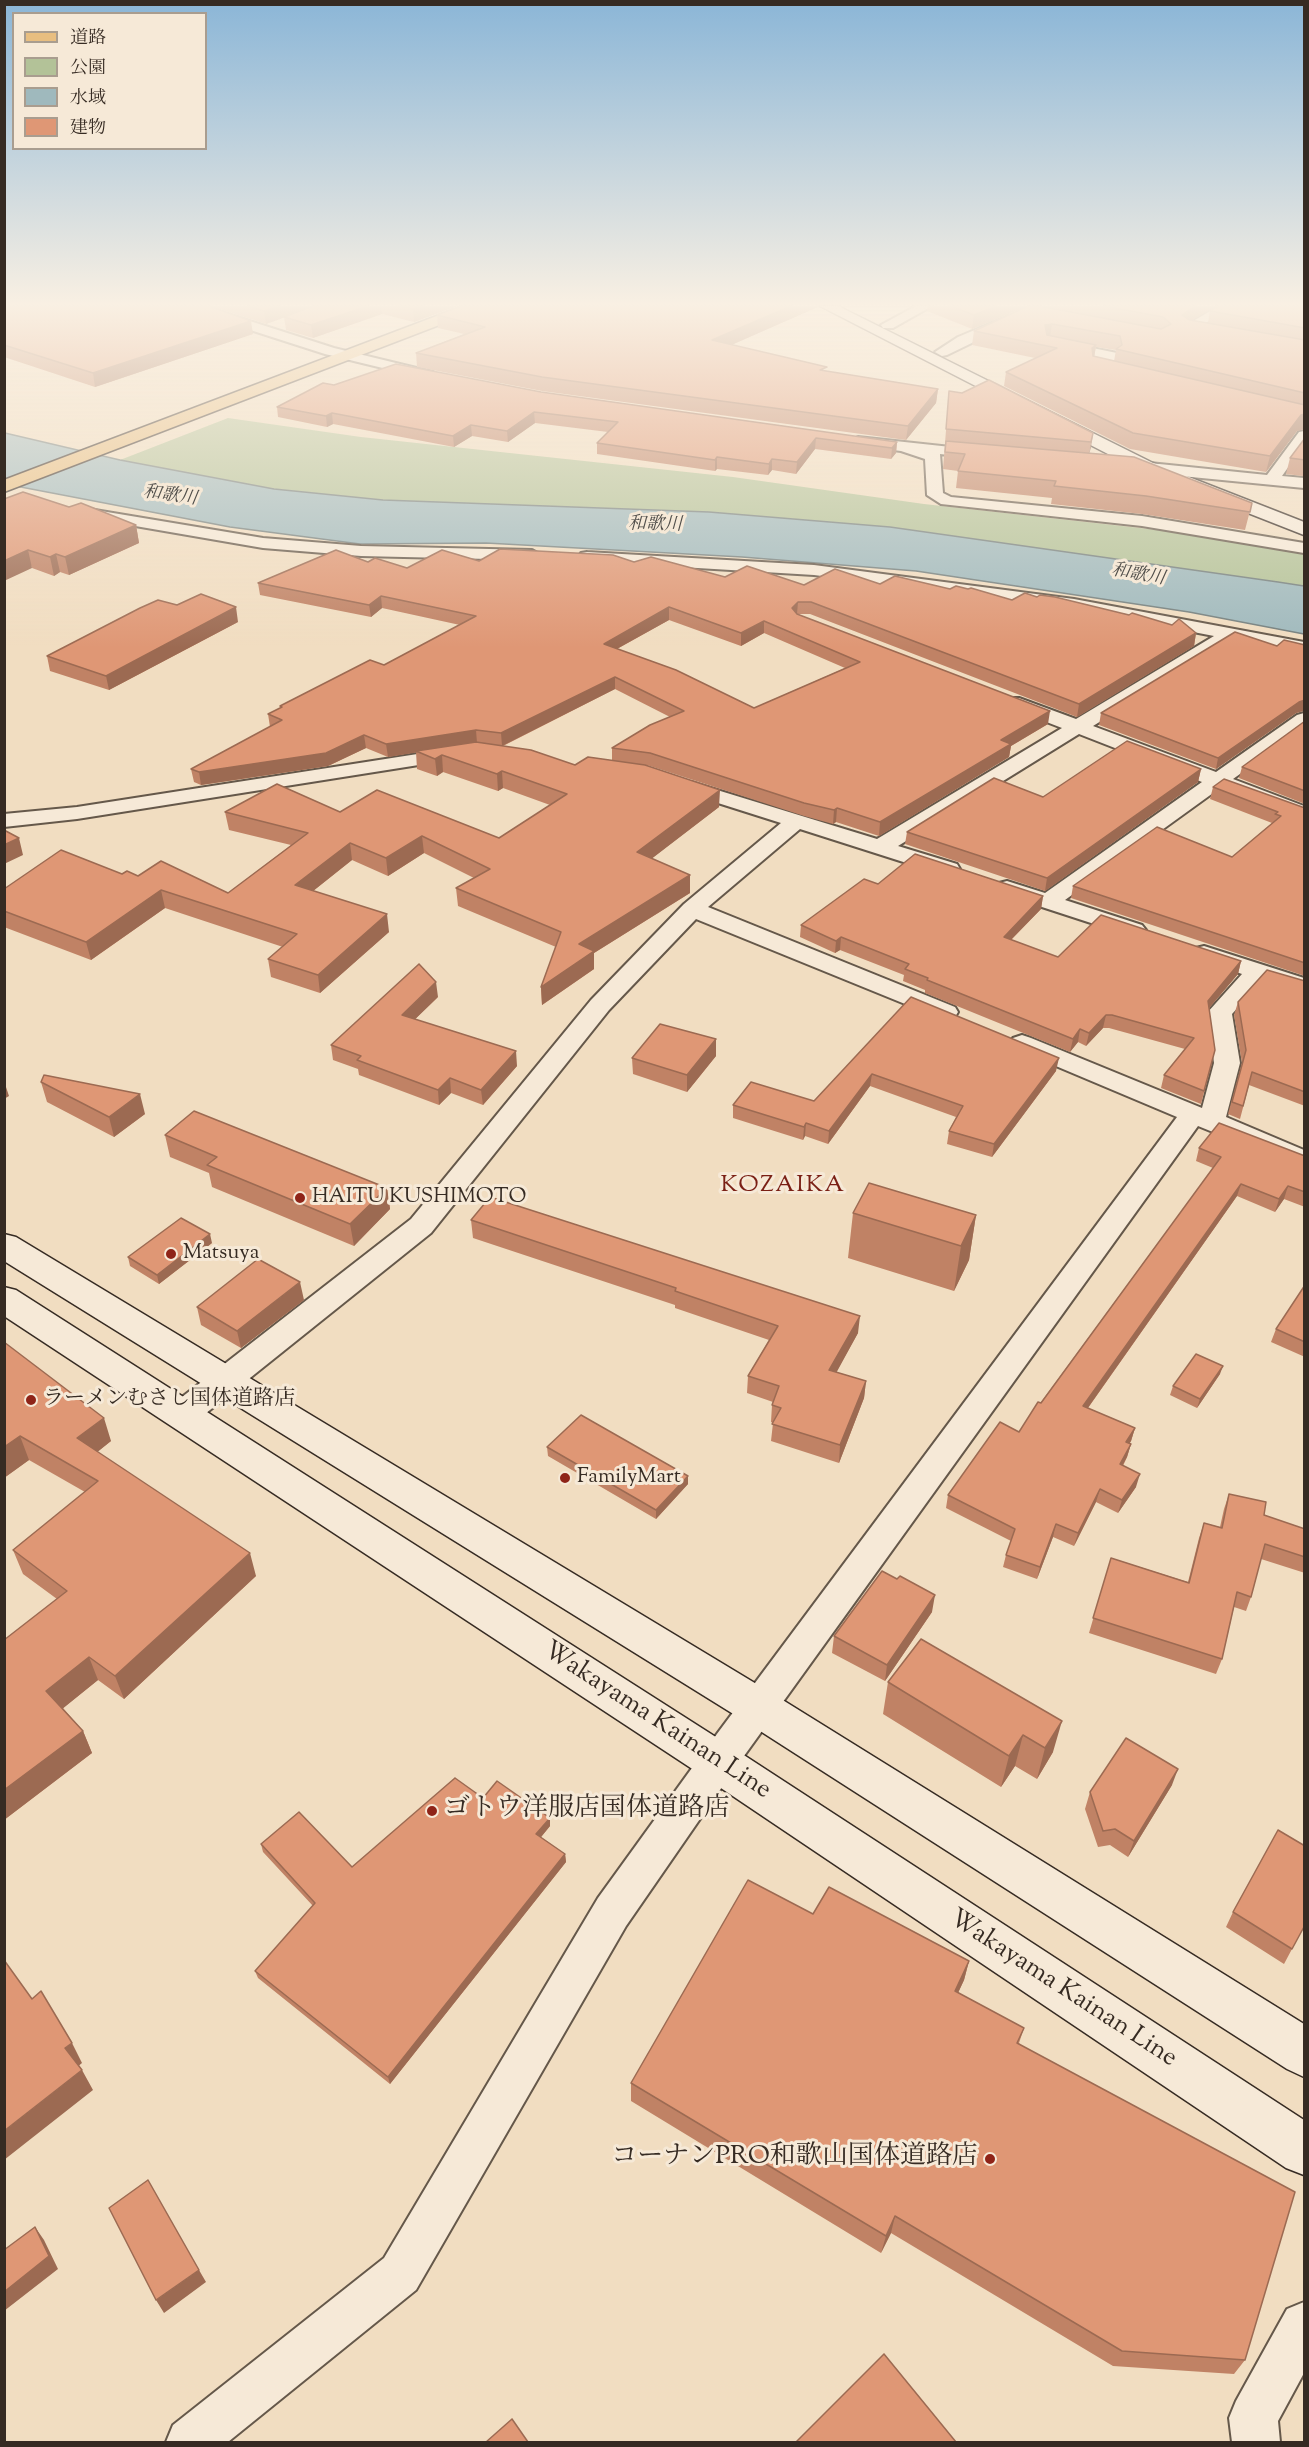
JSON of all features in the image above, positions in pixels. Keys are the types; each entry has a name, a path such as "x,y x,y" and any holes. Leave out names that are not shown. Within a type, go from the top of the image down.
{"main road":[{"path":"4,474 145,420"},
{"path":"8,495 178,420"}],"street":[{"path":"1054,420 1147,467 1305,529"},
{"path":"1077,420 1176,470 1305,516"},
{"path":"1272,479 1305,435"},
{"path":"848,441 994,455"},
{"path":"889,446 933,456 935,495 947,501 1142,521 1305,548"},
{"path":"1100,463 1305,483"},
{"path":"73,511 263,543 362,551 552,556"},
{"path":"575,557 814,570 1074,604 1305,647"},
{"path":"882,846 1231,633"},
{"path":"989,693 1305,813"},
{"path":"1047,902 1220,782 1305,719"},
{"path":"4,821 77,813 477,751"},
{"path":"660,778 795,823 882,846 1258,971 1300,979"},
{"path":"184,1413 421,1226 600,1005 692,909 795,823"},
{"path":"692,909 969,1022"},
{"path":"190,2442 400,2274 612,1912 758,1707 1202,1118 1227,1063 1219,1013 1258,971"},
{"path":"1002,1035 1305,1160"},
{"path":"4,1245 227,1379 758,1707 1305,2052"},
{"name":"Wakayama Kainan Line","path":"4,1299 184,1413 718,1762 1305,2150"},
{"path":"1256,2442 1253,2418 1305,2326"}],"green space":[{"path":"222,420 243,420 361,437 733,477 924,504 1158,530 1304,554 1304,586 890,527 709,512 382,500 274,489 120,460"}],"water":[{"name":"和歌川","path":"5,433 120,460 274,489 383,500 709,512 890,527 1304,586 1304,634 1189,612 916,571 742,557 486,543 360,544 230,527 5,484"}],"building":[{"path":"370,420 522,420 507,431 471,425 453,436"},
{"path":"603,420 742,420 897,442 892,448 816,438 797,462 772,459 769,464 717,457 715,460 597,443 618,422"},
{"path":"865,420 913,420 908,426"},
{"path":"947,420 1068,420 1093,433 1091,442 946,429"},
{"path":"1106,420 1297,420 1270,456 1133,433"},
{"path":"1305,438 1305,460 1290,458"},
{"path":"946,441 1134,457 1252,503 1250,512 1146,496 1054,486 1056,481 958,471 965,454 945,452"},
{"path":"23,492 69,507 81,503 136,525 65,557 56,554 50,557 28,550 4,561 4,499"},
{"path":"500,549 613,555 634,562 651,557 725,577 747,566 804,585 835,569 880,584 895,576 950,589 956,586 971,588 1012,600 1025,593 1037,597 1040,595 1055,597 1129,615 1132,613 1172,625 1179,619 1196,633 1079,704 811,602 798,602 792,608 797,614 1050,711 1001,740 1011,744 880,822 837,808 834,810 804,803 650,753 612,748 650,725 684,711 615,677 501,733 476,730 386,744 364,735 326,753 199,772 191,769 282,720 268,714 282,707 280,706 370,660 384,665 476,616 381,596 369,605 258,583 336,550 368,562 375,558 407,568 442,550 479,561","holes":["669,607 741,633 764,621 860,662 754,708 676,670 604,644"]},
{"path":"201,594 236,607 106,676 47,656 158,600 177,605"},
{"path":"1235,632 1277,646 1284,640 1305,645 1305,700 1218,758 1101,713"},
{"path":"1305,721 1305,791 1242,767"},
{"path":"1127,741 1201,769 1047,878 907,832 994,778 1043,797"},
{"path":"476,742 531,750 575,765 588,757 645,765 720,790 637,852 690,875 579,944 594,951 541,987 561,932 456,888 490,869 422,836 386,858 350,843 295,885 387,914 318,975 268,959 297,934 161,890 86,942 4,911 4,889 61,850 122,874 127,871 138,876 161,861 228,893 308,833 225,812 277,784 340,812 377,790 499,838 567,794 502,771 497,774 442,755 435,759 416,751"},
{"path":"1224,779 1305,808 1305,963 1073,886 1157,827 1232,857 1281,816 1275,814 1278,812 1213,787"},
{"path":"4,830 19,838 4,845"},
{"path":"915,854 1043,896 1004,937 1058,957 1101,915 1241,961 1208,1001 1215,1050 1204,1091 1164,1075 1194,1038 1106,1015 1089,1033 1080,1029 1073,1039 927,980 928,978 905,969 909,964 841,937 836,941 801,925 864,879 878,884"},
{"path":"419,964 436,982 402,1015 516,1051 481,1090 450,1078 438,1090 357,1060 361,1056 331,1045"},
{"path":"1267,970 1305,981 1305,1092 1252,1072 1243,1106 1232,1102 1246,1050 1238,1002"},
{"path":"911,997 1059,1058 994,1144 949,1131 963,1106 872,1074 829,1131 806,1123 804,1127 733,1105 751,1082 814,1101"},
{"path":"660,1024 716,1039 687,1075 632,1058"},
{"path":"44,1075 140,1094 109,1117 41,1082"},
{"path":"194,1111 387,1188 350,1224 207,1165 217,1157 165,1135"},
{"path":"1219,1123 1305,1156 1305,1192 1288,1186 1279,1199 1241,1184 1083,1406 1135,1428 1126,1442 1131,1444 1120,1464 1140,1474 1122,1500 1100,1489 1078,1533 1056,1524 1040,1567 1006,1555 1015,1529 948,1495 1000,1422 1019,1432 1038,1402 1041,1403 1221,1157 1199,1148"},
{"path":"869,1183 976,1215 961,1246 853,1213"},
{"path":"490,1197 860,1316 829,1370 866,1381 840,1445 772,1424 781,1408 772,1405 779,1386 748,1376 778,1326 675,1291 676,1288 471,1220"},
{"path":"181,1218 210,1234 157,1275 128,1257"},
{"path":"258,1259 300,1282 237,1331 197,1307"},
{"path":"1305,1285 1305,1342 1276,1329"},
{"path":"4,1342 104,1418 77,1438 250,1553 115,1676 89,1657 46,1691 83,1731 4,1790 4,1640 67,1591 13,1550 98,1481 20,1436 4,1447"},
{"path":"1196,1354 1223,1366 1200,1399 1173,1386"},
{"path":"581,1415 688,1476 656,1510 547,1447"},
{"path":"1229,1494 1266,1502 1264,1515 1305,1529 1305,1557 1265,1544 1251,1597 1237,1592 1222,1659 1093,1618 1111,1558 1189,1583 1204,1523 1222,1528"},
{"path":"882,1571 897,1579 900,1576 935,1595 887,1665 834,1636"},
{"path":"921,1639 1062,1721 1045,1748 1023,1735 1009,1756 888,1682"},
{"path":"1126,1738 1178,1769 1134,1841 1115,1829 1103,1831 1090,1792"},
{"path":"455,1778 483,1798 497,1781 550,1818 536,1834 565,1854 388,2077 255,1971 315,1903 261,1844 299,1812 352,1867"},
{"path":"1278,1830 1305,1846 1305,1925 1292,1949 1233,1912"},
{"path":"748,1880 813,1914 829,1887 969,1961 955,1991 1024,2028 1017,2043 1295,2192 1245,2360 1122,2351 895,2216 886,2236 631,2083"},
{"path":"4,1960 32,1999 41,1991 72,2043 65,2048 82,2070 4,2131"},
{"path":"148,2180 199,2270 156,2300 109,2208"},
{"path":"35,2227 49,2256 4,2292 4,2250"},
{"path":"884,2354 956,2442 796,2442"},
{"path":"512,2419 528,2442 486,2442"}],"place":[{"name":"HAITU KUSHIMOTO","path":"300,1198"},
{"name":"Matsuya","path":"171,1254"},
{"name":"ラーメンむさし国体道路店","path":"31,1400"},
{"name":"FamilyMart","path":"565,1478"},
{"name":"ゴトウ洋服店国体道路店","path":"432,1811"},
{"name":"コーナンPRO和歌山国体道路店","path":"990,2159"}],"district":[{"name":"KOZAIKA","path":"783,1187"}]}
